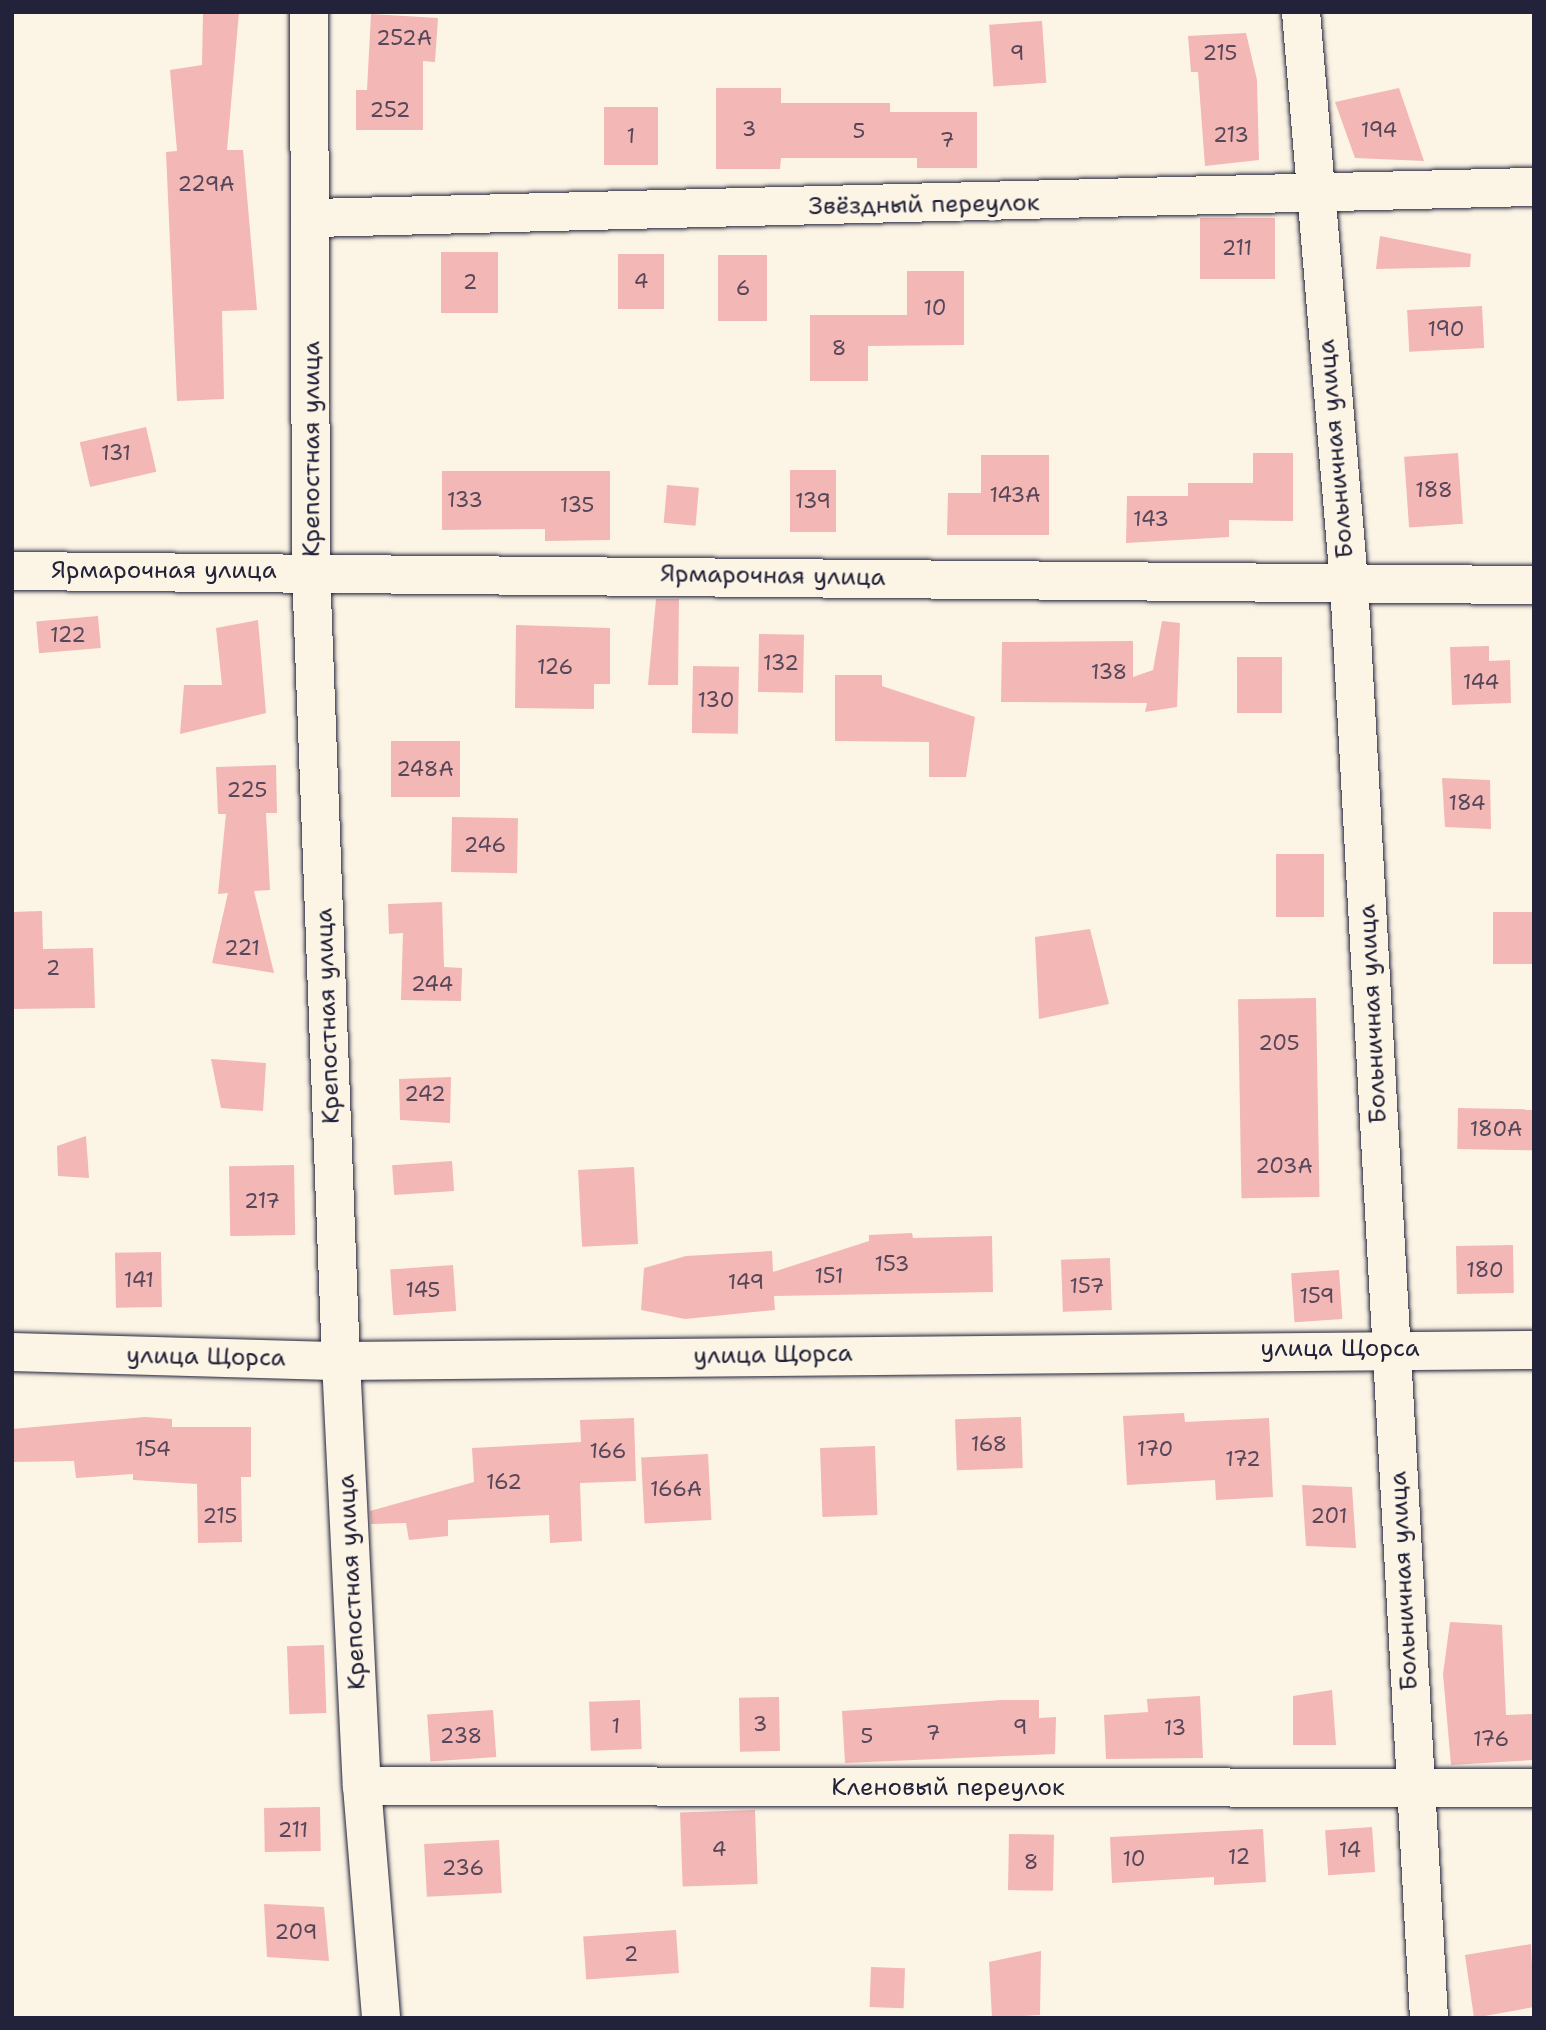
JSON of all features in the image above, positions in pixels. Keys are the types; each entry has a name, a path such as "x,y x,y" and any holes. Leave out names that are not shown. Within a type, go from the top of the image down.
{"street":[{"name":"Крепостная улица","path":"309,12 314,218 311,570 341,1361 362,1786 381,2018"},
{"name":"Больничная улица","path":"1301,12 1313,197 1349,583 1429,2018"},
{"name":"Звёздный переулок","path":"314,218 1313,197 1534,187"},
{"name":"Ярмарочная улица","path":"12,571 311,570 1534,585"},
{"name":"улица Щорса","path":"12,1352 341,1361 1391,1348 1534,1350"},
{"name":"Кленовый переулок","path":"362,1786 1416,1790 1534,1788"}],"building":[{"path":"203,12 239,12 227,150 243,150 257,310 222,311 224,399 177,401 166,152 177,151 170,70 202,65"},
{"path":"371,14 438,18 435,62 423,61 423,130 356,130 356,90 367,90"},
{"path":"1042,21 1046,83 993,87 989,25"},
{"path":"1246,33 1257,80 1259,160 1205,166 1198,72 1191,72 1188,36"},
{"path":"716,88 781,88 781,103 890,103 890,112 977,112 977,168 917,168 917,158 781,158 780,169 716,169"},
{"path":"1399,88 1424,161 1355,158 1335,102"},
{"path":"604,107 658,107 658,165 604,165"},
{"path":"1200,218 1275,218 1275,279 1200,279"},
{"path":"1380,236 1471,254 1470,267 1376,269"},
{"path":"441,252 498,252 498,313 441,313"},
{"path":"618,254 664,254 664,309 618,309"},
{"path":"718,255 767,255 767,321 718,321"},
{"path":"907,271 964,271 964,345 868,346 868,381 810,381 810,315 907,315"},
{"path":"1482,306 1484,348 1409,352 1407,310"},
{"path":"146,427 156,472 90,487 80,442"},
{"path":"1253,453 1293,453 1293,521 1229,520 1229,537 1126,543 1127,496 1188,496 1188,483 1253,483"},
{"path":"1458,453 1463,524 1409,528 1404,457"},
{"path":"981,455 1049,455 1049,535 947,535 948,493 981,493"},
{"path":"790,470 836,470 836,532 790,532"},
{"path":"442,471 610,471 610,540 545,541 545,529 442,530"},
{"path":"667,485 699,488 696,526 664,523"},
{"path":"656,599 679,599 678,685 648,685"},
{"path":"98,616 101,648 39,653 36,621"},
{"path":"258,620 266,713 180,734 184,685 222,685 216,628"},
{"path":"1162,621 1180,623 1177,707 1145,712 1147,703 1001,702 1002,642 1133,641 1133,677 1153,670"},
{"path":"516,625 610,628 610,684 594,684 594,709 515,708"},
{"path":"759,634 804,635 803,693 758,692"},
{"path":"1489,646 1489,661 1510,660 1511,703 1452,705 1450,647"},
{"path":"1237,657 1282,657 1282,713 1237,713"},
{"path":"693,666 739,667 738,734 692,733"},
{"path":"835,675 882,675 882,686 975,717 966,777 929,777 929,742 835,741"},
{"path":"391,741 460,741 460,797 391,797"},
{"path":"276,765 277,813 266,813 270,890 254,891 274,973 212,963 228,893 218,894 226,814 218,814 216,767"},
{"path":"1442,778 1490,780 1491,829 1445,827"},
{"path":"452,817 518,818 517,873 451,872"},
{"path":"1276,854 1324,854 1324,917 1276,917"},
{"path":"442,902 444,967 462,968 461,1001 401,1000 403,933 389,934 388,904"},
{"path":"42,911 43,949 93,948 95,1008 12,1009 12,912"},
{"path":"1493,912 1534,912 1534,964 1493,964"},
{"path":"1090,929 1109,1004 1039,1019 1035,937"},
{"path":"1316,998 1319,1197 1241,1198 1238,999"},
{"path":"211,1059 266,1063 263,1111 221,1108"},
{"path":"451,1077 450,1123 400,1120 399,1079"},
{"path":"1458,1108 1534,1109 1533,1150 1457,1149"},
{"path":"86,1136 89,1178 58,1176 57,1146"},
{"path":"452,1161 454,1191 394,1195 392,1165"},
{"path":"294,1165 295,1235 230,1236 229,1166"},
{"path":"634,1167 638,1244 582,1247 578,1170"},
{"path":"912,1233 913,1238 992,1236 993,1292 774,1296 775,1310 685,1319 641,1310 644,1268 686,1256 772,1251 773,1272 869,1241 869,1235"},
{"path":"1513,1245 1514,1293 1457,1294 1456,1246"},
{"path":"161,1252 162,1307 116,1308 115,1253"},
{"path":"1110,1258 1112,1310 1063,1312 1061,1260"},
{"path":"453,1265 456,1311 393,1315 390,1269"},
{"path":"1339,1270 1342,1319 1295,1322 1291,1273"},
{"path":"1184,1413 1185,1422 1269,1418 1273,1497 1216,1500 1215,1480 1127,1485 1123,1416"},
{"path":"145,1417 172,1419 172,1427 251,1427 251,1477 241,1477 242,1542 198,1543 197,1484 133,1480 133,1474 76,1478 74,1461 12,1462 12,1429"},
{"path":"1021,1417 1023,1468 957,1470 955,1419"},
{"path":"634,1418 636,1481 580,1483 582,1541 550,1543 549,1515 448,1520 448,1536 409,1540 406,1523 371,1524 370,1511 474,1482 472,1448 581,1442 580,1420"},
{"path":"875,1446 877,1515 822,1517 820,1448"},
{"path":"708,1454 711,1520 645,1523 641,1458"},
{"path":"1302,1485 1352,1487 1356,1548 1306,1546"},
{"path":"1450,1622 1502,1625 1506,1715 1534,1714 1534,1760 1451,1765 1443,1674"},
{"path":"324,1645 326,1713 289,1714 287,1646"},
{"path":"1332,1690 1336,1745 1293,1745 1293,1696"},
{"path":"1200,1696 1203,1758 1106,1759 1104,1715 1148,1712 1147,1699"},
{"path":"779,1697 780,1751 740,1752 739,1698"},
{"path":"640,1700 642,1749 591,1751 589,1702"},
{"path":"1001,1700 1039,1700 1039,1718 1056,1717 1055,1754 845,1763 842,1711"},
{"path":"493,1710 496,1757 430,1761 427,1715"},
{"path":"320,1807 321,1851 265,1852 264,1808"},
{"path":"755,1810 758,1884 683,1887 680,1813"},
{"path":"1372,1827 1375,1872 1328,1875 1325,1830"},
{"path":"1263,1829 1266,1882 1214,1885 1214,1877 1112,1883 1110,1837"},
{"path":"1009,1834 1054,1835 1053,1891 1008,1890"},
{"path":"499,1840 502,1893 427,1897 424,1844"},
{"path":"264,1904 324,1907 329,1961 267,1957"},
{"path":"676,1930 679,1973 586,1979 583,1936"},
{"path":"1531,1944 1534,2007 1474,2018 1465,1955"},
{"path":"1041,1951 1040,2015 992,2018 989,1962"},
{"path":"871,1967 905,1968 904,2008 870,2007"}]}
